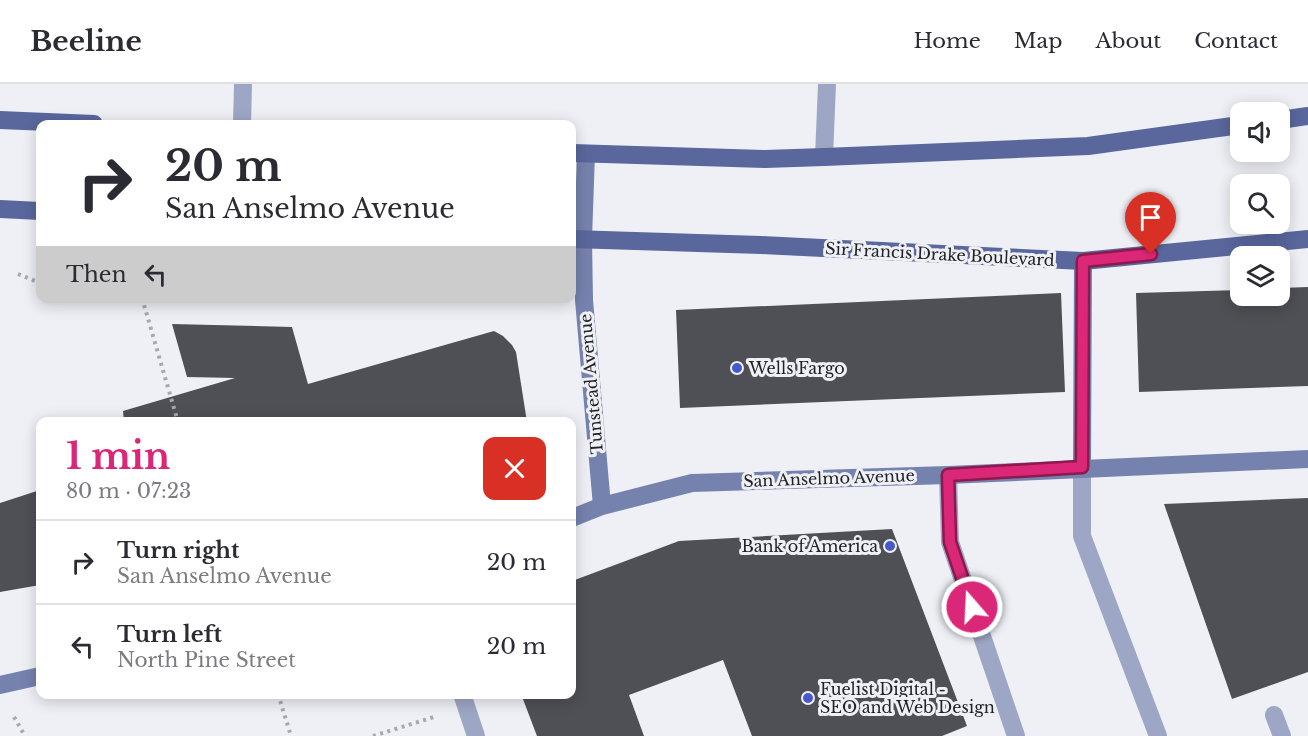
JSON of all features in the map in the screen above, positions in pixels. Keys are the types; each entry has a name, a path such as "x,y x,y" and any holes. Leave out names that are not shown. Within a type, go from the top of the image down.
{"main road":[{"path":"1290,119 1308,116"},
{"path":"0,120 36,122"},
{"path":"579,153 765,159 824,157 1088,146 1230,126"},
{"path":"0,209 36,212"},
{"name":"Sir Francis Drake Boulevard","path":"577,239 761,245 1083,261 1308,239"}],"street":[{"path":"242,120 243,84"},
{"path":"824,157 827,84"},
{"name":"Tunstead Avenue","path":"579,153 577,239 602,506"},
{"path":"1083,261 1082,536 1158,736"},
{"name":"San Anselmo Avenue","path":"576,516 602,506 692,483 948,475 1082,467 1308,459"},
{"path":"948,475 950,542 1016,736"},
{"path":"0,685 36,677"},
{"path":"465,701 476,736"},
{"path":"1274,715 1282,736"}],"path":[{"path":"18,274 36,281"},
{"path":"143,303 177,417"},
{"path":"280,699 291,736"},
{"path":"374,736 465,701"}],"building":[{"path":"1308,287 1308,386 1139,392 1136,293 1230,290 1230,306 1290,306 1290,288"},
{"path":"1061,293 1065,392 680,408 676,310"},
{"path":"172,324 292,327 308,384 494,331 503,336 516,352 526,417 124,417 123,411 235,378 187,377"},
{"path":"36,491 36,586 0,592 0,503"},
{"path":"1308,498 1308,672 1232,699 1164,504"},
{"path":"892,529 967,726 942,736 752,736 723,660 629,695 644,736 537,736 523,699 576,699 576,580 679,541"}],"place":[{"name":"Wells Fargo","path":"737,368"},
{"name":"Bank of America","path":"890,546"},
{"name":"Fuelist Digital - SEO and Web Design","path":"808,698"}],"route":[{"path":"972,607 950,542 948,475 1082,467 1083,261 1151,254"}]}
